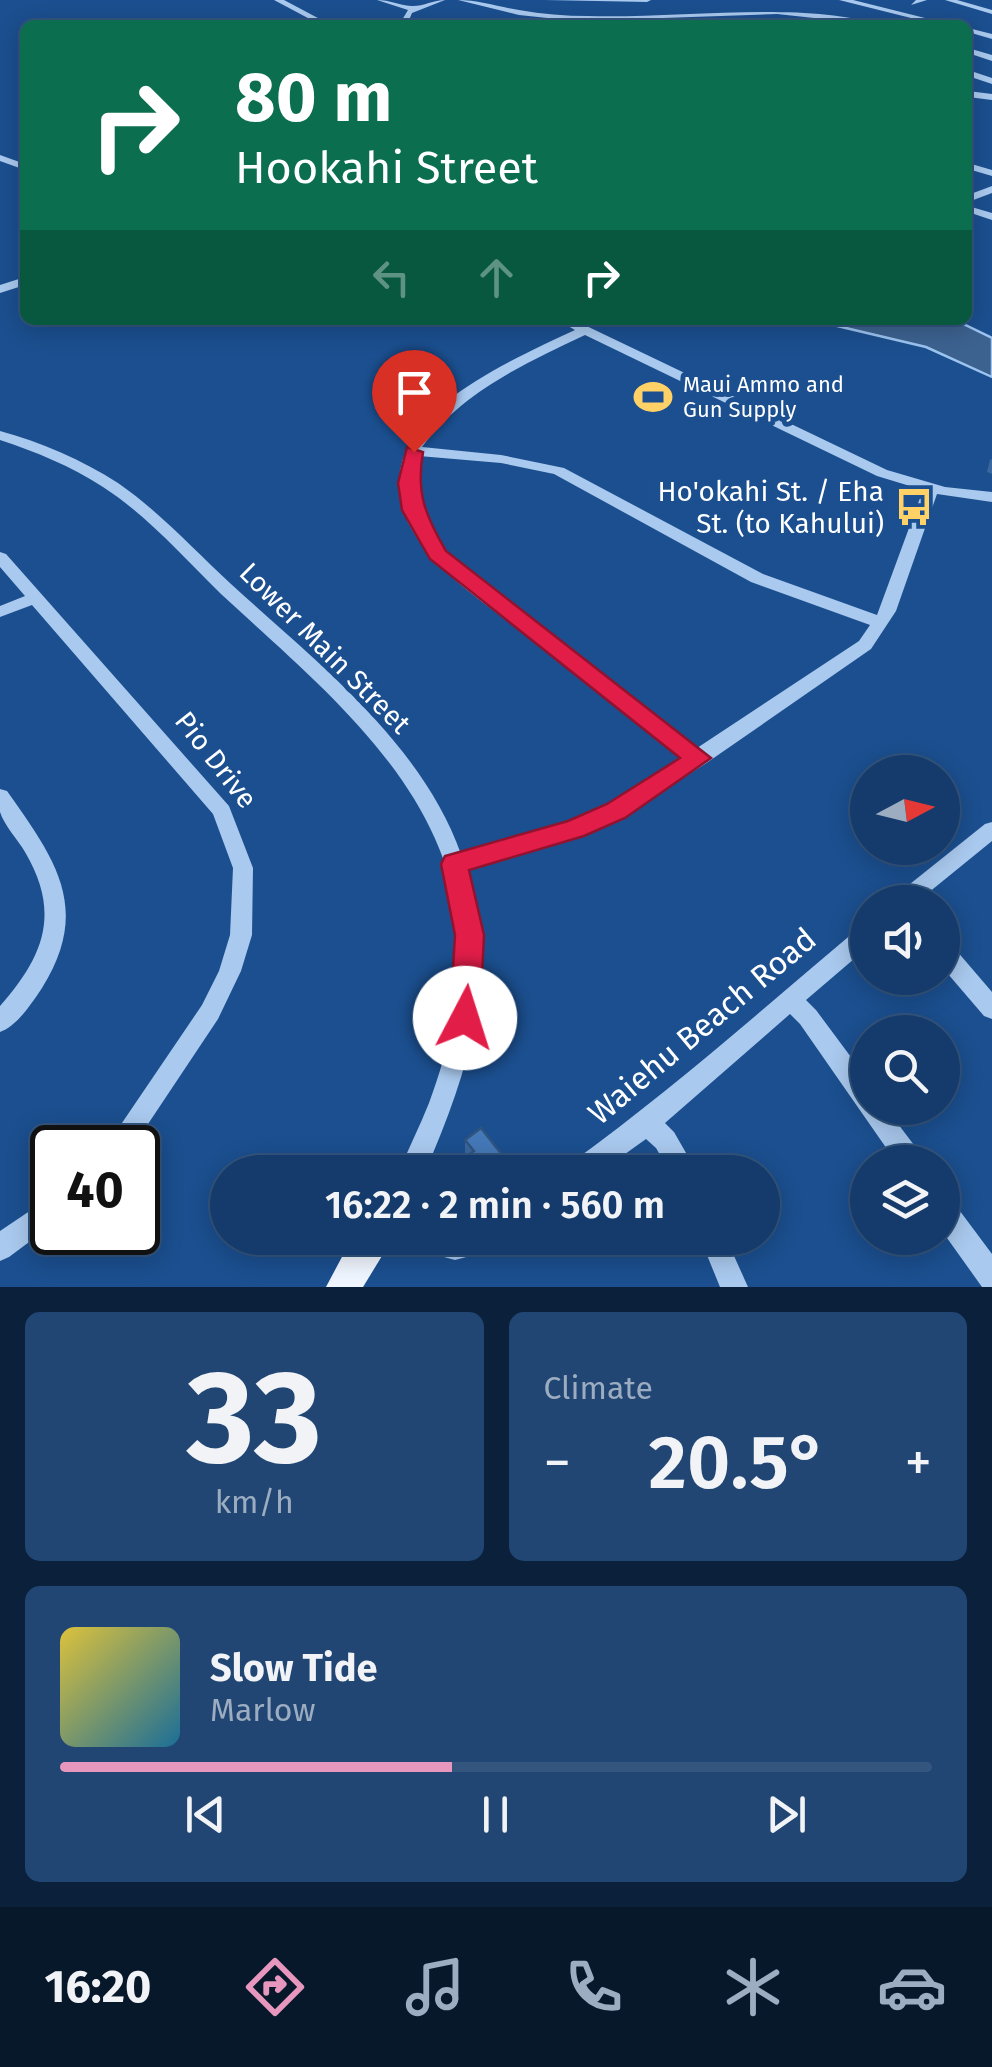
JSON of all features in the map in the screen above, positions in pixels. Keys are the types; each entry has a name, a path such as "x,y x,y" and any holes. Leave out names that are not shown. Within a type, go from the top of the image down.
{"main road":[{"path":"344,1287 360,1255"}],"street":[{"path":"278,0 316,20"},
{"path":"381,0 413,10"},
{"path":"404,20 413,10 441,0"},
{"path":"462,0 518,13 590,20"},
{"path":"550,0 647,0"},
{"path":"842,0 925,20"},
{"path":"949,0 992,12"},
{"path":"681,6 699,20"},
{"path":"629,20 774,9 843,20"},
{"path":"302,14 328,10"},
{"path":"574,325 865,465 931,488 992,496"},
{"path":"585,330 471,386 433,418 414,452 408,483 412,510 438,555 698,758"},
{"name":"Lower Main Street","path":"0,435 67,460 122,494 276,636 387,751 442,832 454,864 469,935 465,1018 450,1084 419,1155"},
{"path":"414,452 511,460 559,471 757,578 882,623"},
{"path":"454,864 575,829 616,811 844,662 882,623 931,488"},
{"name":"Pio Drive","path":"0,557 222,811 244,868 241,934 230,971 210,1012 133,1125"},
{"path":"0,612 36,597"},
{"path":"0,796 50,871 58,912 46,959 33,984 0,1022"},
{"path":"924,885 992,830"},
{"name":"Waiehu Beach Road","path":"603,1155 647,1123 850,947"},
{"path":"960,972 992,1010"},
{"path":"789,999 808,1017 850,1076"},
{"path":"647,1123 674,1155"},
{"path":"0,1248 30,1225"},
{"path":"960,1233 992,1278"},
{"path":"720,1255 734,1287"}],"water":[{"path":"833,325 965,325 992,338 992,377 926,347"}],"building":[{"path":"481,1128 502,1155 468,1155 474,1151 465,1140"}],"place":[{"name":"Maui Ammo and Gun Supply","path":"653,397"},
{"name":"Ho'okahi St. / Eha St. (to Kahului)","path":"914,507"}],"route":[{"path":"414,452 408,493 422,531 438,555 472,586 698,758 616,811 575,829 454,864 462,886 469,935 470,983 465,1018"}]}
